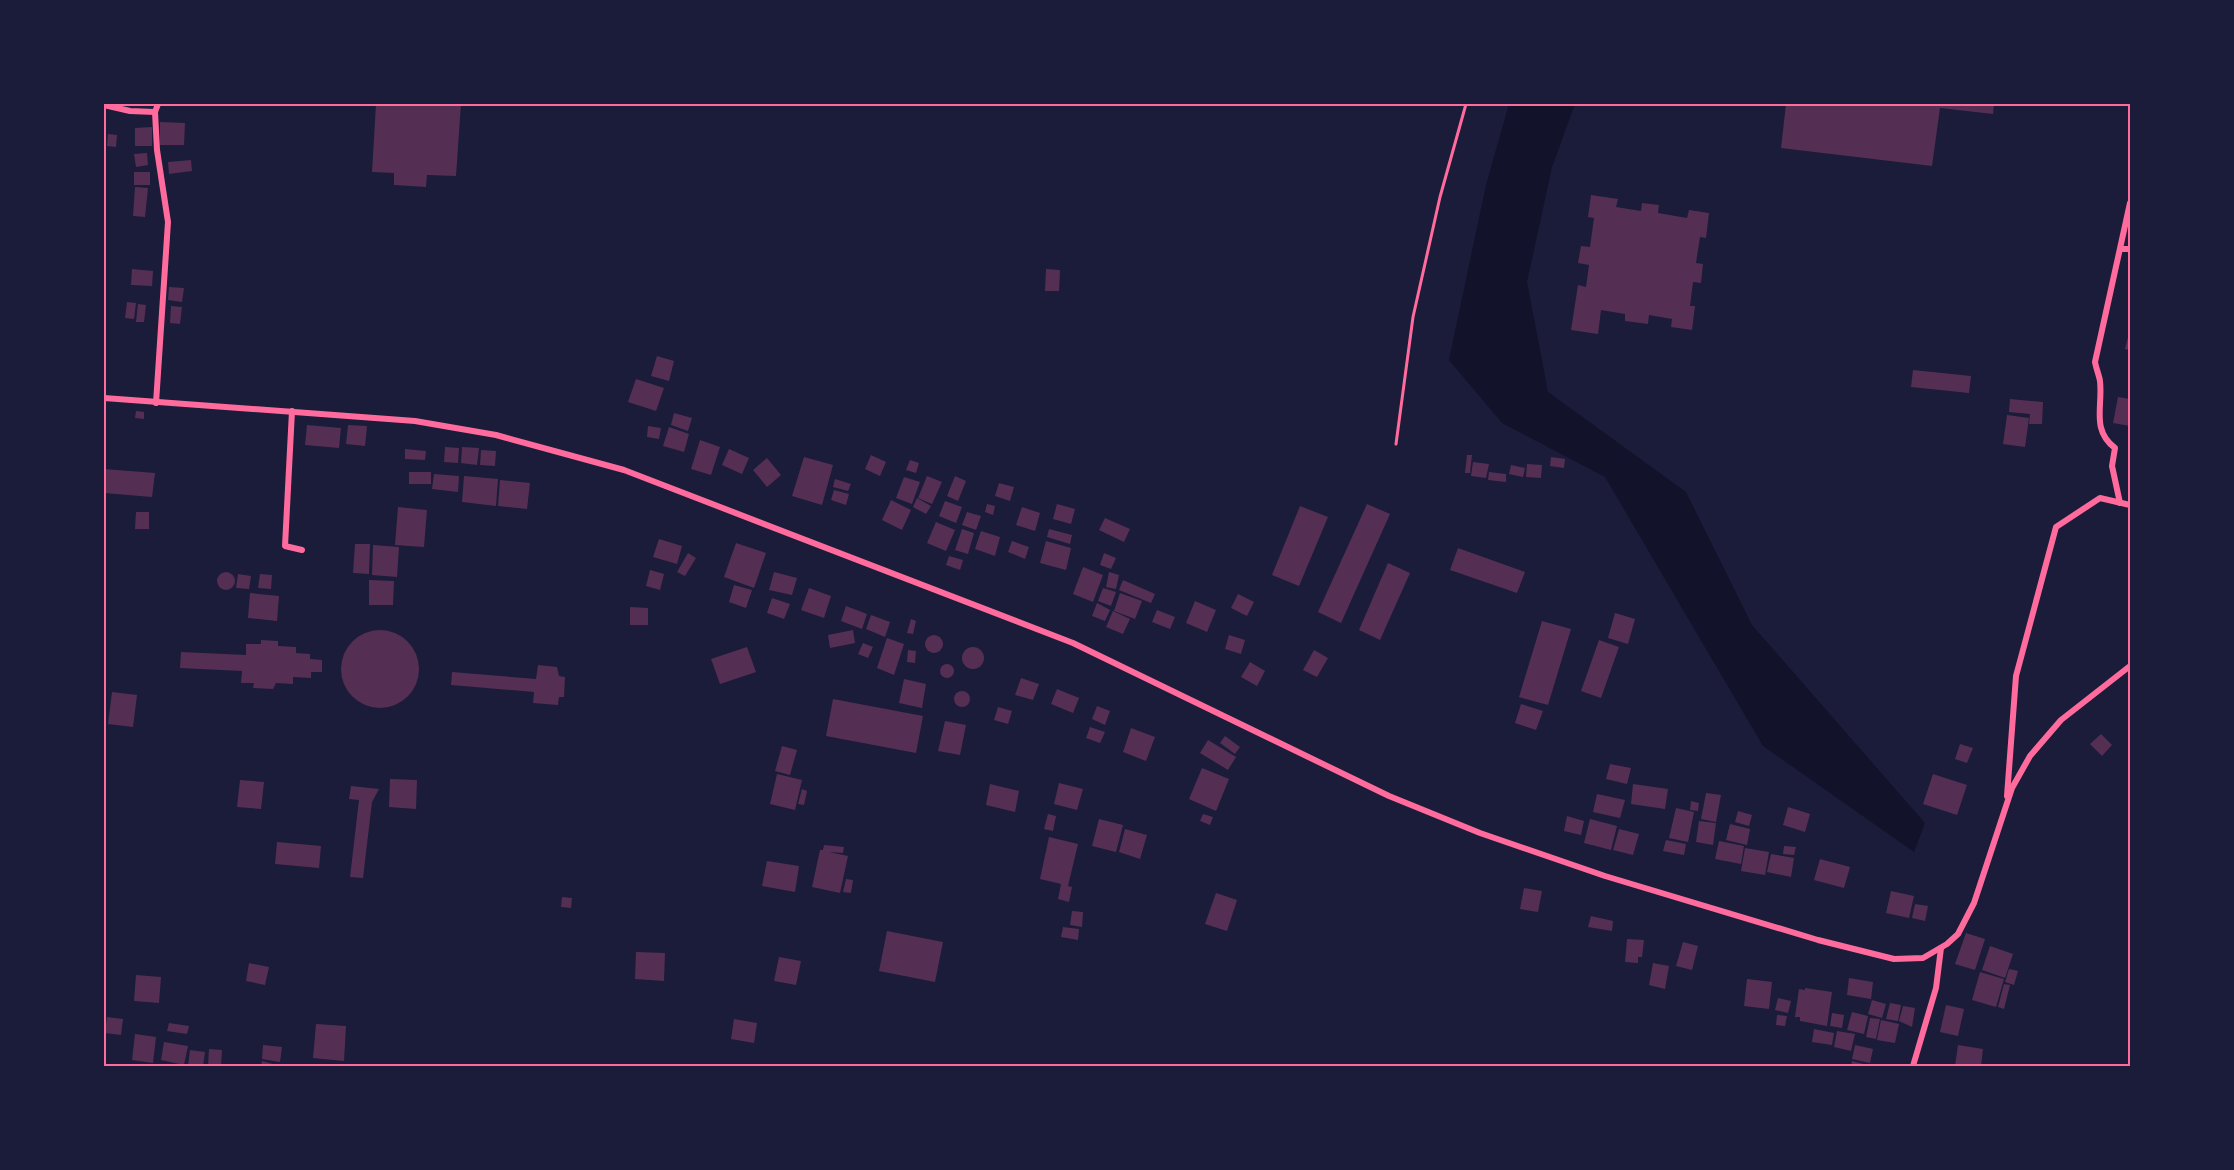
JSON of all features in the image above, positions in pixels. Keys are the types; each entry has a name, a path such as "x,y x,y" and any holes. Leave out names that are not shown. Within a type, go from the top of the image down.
{"street":[{"path":"156,403 168,222 157,150 155,112 158,104"},
{"path":"104,105 130,111 155,112"},
{"path":"2120,502 2112,466 2115,448 2107,442 2097,419 2100,381 2095,362 2130,203"},
{"path":"2121,249 2130,249"},
{"path":"104,398 415,422 496,435 624,470 1073,643 1379,791 1480,834 1605,876 1818,940 1907,960 1923,957 1941,948 1958,934 1966,921 2012,788 2040,743 2068,714 2130,666"},
{"path":"292,411 285,546 302,550"},
{"path":"2006,806 2016,676 2056,527 2100,498 2130,505"},
{"path":"1913,1066 1936,988 1941,948"}],"path":[{"path":"1396,444 1413,317 1440,197 1466,104"}],"shaded area":[{"path":"1509,104 1575,104 1552,167 1527,282 1548,392 1686,492 1752,625 1925,823 1914,852 1763,746 1605,477 1502,423 1449,360 1486,185"}],"building":[{"path":"376,104 461,104 456,176 427,175 426,187 394,185 394,173 372,172"},
{"path":"1786,104 1994,104 1993,114 1940,108 1932,166 1781,148"},
{"path":"160,122 185,123 184,145 160,145"},
{"path":"152,127 152,146 135,146 135,128"},
{"path":"108,134 117,135 116,147 107,146"},
{"path":"147,153 148,165 136,167 134,154"},
{"path":"191,160 192,171 169,174 168,162"},
{"path":"134,172 150,172 150,185 134,185"},
{"path":"135,187 148,188 145,217 133,216"},
{"path":"1591,195 1618,199 1616,207 1641,211 1642,203 1659,205 1658,213 1687,218 1689,210 1709,213 1706,238 1700,237 1696,263 1703,264 1701,283 1693,282 1690,306 1695,306 1692,330 1671,327 1672,319 1649,315 1648,324 1625,321 1625,314 1601,310 1598,334 1571,330 1578,285 1586,287 1589,265 1578,263 1581,246 1590,247 1594,218 1588,217"},
{"path":"132,269 153,271 152,286 131,285"},
{"path":"1046,269 1060,270 1059,291 1045,291"},
{"path":"169,287 184,288 182,302 168,300"},
{"path":"127,302 136,303 134,319 125,318"},
{"path":"138,304 146,305 144,322 136,322"},
{"path":"171,306 182,307 180,324 170,323"},
{"path":"2130,329 2130,350 2125,349"},
{"path":"657,356 674,361 669,381 651,376"},
{"path":"1913,370 1971,376 1969,393 1911,387"},
{"path":"636,379 664,388 656,411 628,402"},
{"path":"2118,397 2130,399 2130,426 2113,423"},
{"path":"2010,399 2043,402 2042,424 2029,424 2030,414 2009,412"},
{"path":"136,411 144,412 144,419 135,418"},
{"path":"674,413 692,418 688,431 671,425"},
{"path":"2007,415 2029,418 2025,447 2003,444"},
{"path":"307,425 341,428 339,448 305,445"},
{"path":"348,425 367,426 365,446 346,444"},
{"path":"648,426 661,428 659,439 647,437"},
{"path":"669,427 689,434 684,452 663,446"},
{"path":"700,440 720,447 711,475 691,469"},
{"path":"445,447 459,448 458,463 444,462"},
{"path":"462,447 479,448 477,465 461,463"},
{"path":"405,449 426,451 425,460 405,459"},
{"path":"729,449 749,458 742,474 722,465"},
{"path":"481,450 496,451 495,466 480,465"},
{"path":"871,455 886,462 880,476 865,469"},
{"path":"1467,455 1472,455 1470,473 1465,473"},
{"path":"804,457 833,465 822,505 792,496"},
{"path":"1551,457 1565,459 1564,468 1550,466"},
{"path":"767,458 781,475 767,487 753,470"},
{"path":"910,460 919,463 916,473 906,470"},
{"path":"1473,462 1489,464 1486,478 1471,476"},
{"path":"1527,464 1542,465 1541,478 1526,477"},
{"path":"1511,465 1525,468 1523,477 1509,474"},
{"path":"104,469 155,473 152,497 104,493"},
{"path":"409,472 431,472 431,484 409,484"},
{"path":"1489,472 1506,474 1506,482 1488,480"},
{"path":"434,474 459,476 458,492 432,489"},
{"path":"464,476 498,479 496,506 462,502"},
{"path":"927,476 942,482 932,504 918,498"},
{"path":"955,476 966,481 958,501 947,496"},
{"path":"904,477 920,482 912,504 896,498"},
{"path":"835,479 851,484 848,491 833,487"},
{"path":"500,480 530,483 527,509 498,506"},
{"path":"999,483 1014,487 1010,501 995,496"},
{"path":"834,490 849,494 846,505 831,500"},
{"path":"917,498 931,506 926,514 913,507"},
{"path":"891,500 911,510 902,530 882,520"},
{"path":"945,501 962,507 956,523 939,516"},
{"path":"987,504 995,506 993,515 985,512"},
{"path":"1057,504 1075,509 1071,524 1053,519"},
{"path":"1367,504 1390,514 1341,623 1318,612"},
{"path":"1300,506 1328,517 1299,586 1272,575"},
{"path":"398,507 427,510 424,547 395,545"},
{"path":"1022,507 1040,513 1035,531 1016,525"},
{"path":"136,512 149,512 149,529 135,529"},
{"path":"967,512 981,516 976,530 962,525"},
{"path":"1105,518 1130,529 1124,542 1099,530"},
{"path":"936,522 955,530 946,551 927,543"},
{"path":"962,529 974,533 968,554 955,550"},
{"path":"1049,529 1072,535 1070,544 1047,537"},
{"path":"981,531 1000,537 995,556 975,549"},
{"path":"659,539 682,546 677,564 653,557"},
{"path":"1012,541 1029,547 1025,559 1008,552"},
{"path":"1046,541 1071,548 1066,570 1040,563"},
{"path":"736,543 766,553 754,588 724,577"},
{"path":"355,544 370,544 369,574 353,573"},
{"path":"373,545 399,547 397,577 372,575"},
{"path":"1458,548 1525,572 1517,593 1450,570"},
{"path":"688,553 696,558 685,576 677,572"},
{"path":"1104,553 1116,558 1111,569 1100,565"},
{"path":"949,556 963,560 960,570 946,565"},
{"path":"1388,563 1410,573 1380,640 1359,630"},
{"path":"1083,567 1103,575 1093,602 1073,594"},
{"path":"650,570 664,574 660,590 646,586"},
{"path":"222,572 230,572 235,577 233,588 222,590 217,585 217,577"},
{"path":"774,572 797,578 792,595 769,590"},
{"path":"1109,572 1119,575 1116,589 1106,587"},
{"path":"238,574 251,576 249,589 236,588"},
{"path":"260,574 272,575 271,589 258,588"},
{"path":"369,580 394,581 393,605 369,605"},
{"path":"1123,580 1155,594 1151,603 1119,590"},
{"path":"734,585 752,590 746,608 729,602"},
{"path":"809,588 831,596 824,618 801,610"},
{"path":"1103,588 1116,592 1111,606 1098,601"},
{"path":"250,593 279,596 277,621 248,618"},
{"path":"1120,593 1142,601 1135,619 1114,611"},
{"path":"1238,594 1254,602 1247,616 1231,608"},
{"path":"772,598 790,604 784,619 767,613"},
{"path":"1195,601 1216,610 1207,632 1186,623"},
{"path":"1097,603 1110,610 1105,621 1092,616"},
{"path":"846,606 867,614 862,629 841,621"},
{"path":"630,607 648,608 648,625 630,625"},
{"path":"1157,610 1175,617 1170,629 1152,622"},
{"path":"1113,611 1130,619 1123,634 1106,627"},
{"path":"1615,613 1635,619 1628,644 1608,638"},
{"path":"871,615 890,622 885,637 866,629"},
{"path":"911,619 916,621 913,634 907,633"},
{"path":"1542,621 1571,629 1548,705 1519,697"},
{"path":"380,630 395,633 412,647 419,669 416,684 402,701 380,708 365,705 348,691 341,669 344,654 358,637"},
{"path":"853,630 855,643 830,648 828,635"},
{"path":"930,635 938,635 943,640 941,651 930,653 925,648 925,640"},
{"path":"1229,635 1245,640 1241,654 1225,649"},
{"path":"887,638 904,644 894,675 877,668"},
{"path":"261,640 278,641 278,646 296,647 296,653 310,654 310,659 322,660 322,672 311,672 311,678 293,677 293,684 276,683 273,689 253,688 254,683 241,683 242,671 180,668 181,652 246,655 246,644 261,644"},
{"path":"1599,640 1619,647 1601,698 1581,691"},
{"path":"863,643 873,647 868,658 858,654"},
{"path":"747,647 756,672 720,684 711,659"},
{"path":"973,647 981,650 984,658 981,666 973,669 965,666 962,658 965,650"},
{"path":"908,650 916,651 915,663 907,662"},
{"path":"1314,650 1328,658 1317,677 1303,670"},
{"path":"1250,662 1265,671 1257,686 1241,677"},
{"path":"947,664 952,666 954,671 952,676 947,678 942,676 940,671 942,666"},
{"path":"538,665 557,667 559,676 565,677 564,697 559,697 558,705 533,703 534,692 451,685 452,672 536,679"},
{"path":"1021,678 1039,684 1033,700 1015,695"},
{"path":"904,679 926,684 922,708 899,703"},
{"path":"1057,689 1079,698 1073,713 1051,704"},
{"path":"962,691 968,693 970,699 968,705 962,707 956,705 954,699 956,693"},
{"path":"112,692 137,695 133,727 108,724"},
{"path":"833,699 923,716 916,753 826,736"},
{"path":"1521,704 1543,711 1536,730 1515,723"},
{"path":"1097,706 1110,711 1105,725 1092,719"},
{"path":"998,707 1012,711 1008,724 994,720"},
{"path":"945,721 966,725 960,755 938,751"},
{"path":"1090,727 1105,732 1100,743 1086,738"},
{"path":"1131,728 1155,737 1146,761 1123,752"},
{"path":"2101,734 2112,745 2102,756 2090,744"},
{"path":"1225,736 1240,747 1235,754 1220,743"},
{"path":"1208,740 1236,757 1228,770 1200,753"},
{"path":"1960,744 1973,748 1967,763 1955,759"},
{"path":"782,746 797,750 790,775 775,771"},
{"path":"1610,764 1631,768 1627,784 1606,779"},
{"path":"1202,768 1229,779 1216,811 1189,799"},
{"path":"777,774 802,780 795,810 770,804"},
{"path":"1933,774 1967,785 1957,815 1923,804"},
{"path":"390,779 417,780 416,809 389,807"},
{"path":"240,780 264,782 261,809 237,807"},
{"path":"1059,783 1083,789 1077,810 1054,804"},
{"path":"990,784 1019,791 1015,812 986,805"},
{"path":"1633,784 1668,789 1665,809 1631,804"},
{"path":"351,786 379,789 372,802 363,878 350,877 359,800 349,799"},
{"path":"802,789 807,791 804,805 798,804"},
{"path":"1706,793 1721,795 1716,822 1701,819"},
{"path":"1597,794 1625,800 1620,818 1593,812"},
{"path":"1691,801 1699,803 1698,811 1690,810"},
{"path":"1788,807 1810,814 1805,832 1783,825"},
{"path":"1676,808 1694,812 1688,842 1669,838"},
{"path":"1738,811 1752,815 1749,826 1735,822"},
{"path":"1048,814 1056,816 1053,831 1044,829"},
{"path":"1203,814 1213,817 1210,825 1200,821"},
{"path":"1567,816 1584,821 1581,835 1564,831"},
{"path":"1099,819 1123,825 1116,852 1092,846"},
{"path":"1590,819 1617,826 1611,850 1584,843"},
{"path":"1699,821 1716,823 1713,845 1696,842"},
{"path":"1730,824 1750,829 1747,845 1726,840"},
{"path":"1125,829 1147,835 1140,859 1119,852"},
{"path":"1619,829 1639,834 1633,855 1613,850"},
{"path":"1049,837 1078,844 1068,886 1072,887 1069,902 1058,899 1061,884 1040,879"},
{"path":"1666,840 1686,844 1684,855 1663,851"},
{"path":"1719,841 1744,846 1741,864 1715,859"},
{"path":"277,842 321,846 319,868 275,864"},
{"path":"824,845 844,847 843,853 829,852 848,856 840,893 812,887 820,850 823,850"},
{"path":"1784,846 1796,847 1794,855 1783,854"},
{"path":"1745,848 1769,852 1765,875 1741,871"},
{"path":"1771,854 1794,858 1791,877 1767,872"},
{"path":"1820,859 1850,867 1844,888 1814,880"},
{"path":"767,861 799,866 795,892 762,886"},
{"path":"846,879 853,880 851,893 843,892"},
{"path":"1524,888 1542,891 1538,912 1520,909"},
{"path":"1891,891 1914,896 1909,918 1886,913"},
{"path":"1216,893 1237,900 1227,931 1205,924"},
{"path":"562,897 572,898 571,908 561,907"},
{"path":"1915,904 1928,906 1925,921 1912,918"},
{"path":"1072,911 1083,912 1082,927 1070,925"},
{"path":"1591,916 1613,921 1612,931 1588,927"},
{"path":"1063,927 1079,929 1078,940 1061,937"},
{"path":"887,931 943,942 935,982 879,971"},
{"path":"1966,933 1985,939 1975,970 1955,964"},
{"path":"1627,939 1644,940 1642,957 1638,957 1638,963 1625,962"},
{"path":"1683,942 1698,946 1692,970 1676,966"},
{"path":"1990,946 2013,954 2005,978 1982,970"},
{"path":"636,952 665,953 664,981 635,979"},
{"path":"779,957 801,961 796,985 774,981"},
{"path":"249,963 269,967 265,985 246,981"},
{"path":"1653,963 1669,966 1665,989 1649,985"},
{"path":"2009,969 2018,971 2014,985 2005,982"},
{"path":"1980,972 2004,979 1996,1007 1972,1000"},
{"path":"136,975 161,977 159,1003 134,1001"},
{"path":"1849,978 1873,982 1871,999 1847,995"},
{"path":"1747,979 1772,982 1769,1009 1744,1006"},
{"path":"2004,984 2010,985 2004,1009 1998,1007"},
{"path":"1805,988 1832,992 1827,1026 1800,1021 1800,1017 1795,1017 1799,989 1805,990"},
{"path":"1778,998 1791,1001 1788,1013 1775,1010"},
{"path":"1872,1000 1886,1004 1882,1018 1868,1014"},
{"path":"1890,1003 1901,1005 1898,1021 1886,1019"},
{"path":"1946,1005 1964,1009 1958,1036 1940,1032"},
{"path":"1903,1006 1915,1008 1912,1027 1899,1021"},
{"path":"1852,1012 1868,1016 1864,1034 1847,1030"},
{"path":"1832,1013 1844,1015 1842,1028 1830,1026"},
{"path":"1777,1015 1787,1016 1785,1026 1776,1025"},
{"path":"107,1017 123,1019 121,1035 105,1033"},
{"path":"1870,1018 1880,1019 1876,1039 1866,1037"},
{"path":"734,1019 757,1023 754,1043 731,1039"},
{"path":"1881,1020 1899,1024 1895,1043 1877,1040"},
{"path":"169,1023 189,1026 187,1034 167,1031"},
{"path":"316,1024 346,1026 344,1061 313,1058"},
{"path":"1814,1029 1834,1033 1832,1045 1812,1042"},
{"path":"1837,1031 1855,1034 1851,1051 1834,1047"},
{"path":"135,1034 156,1037 153,1063 132,1060"},
{"path":"164,1042 188,1046 184,1065 161,1060"},
{"path":"263,1045 282,1047 280,1062 262,1059"},
{"path":"1855,1045 1873,1049 1870,1063 1852,1059"},
{"path":"1958,1045 1983,1049 1981,1066 1955,1066"},
{"path":"209,1049 222,1050 221,1066 208,1066"},
{"path":"190,1050 205,1052 203,1066 188,1066"},
{"path":"262,1061 280,1066 261,1066"},
{"path":"1852,1061 1871,1066 1851,1066"}]}
